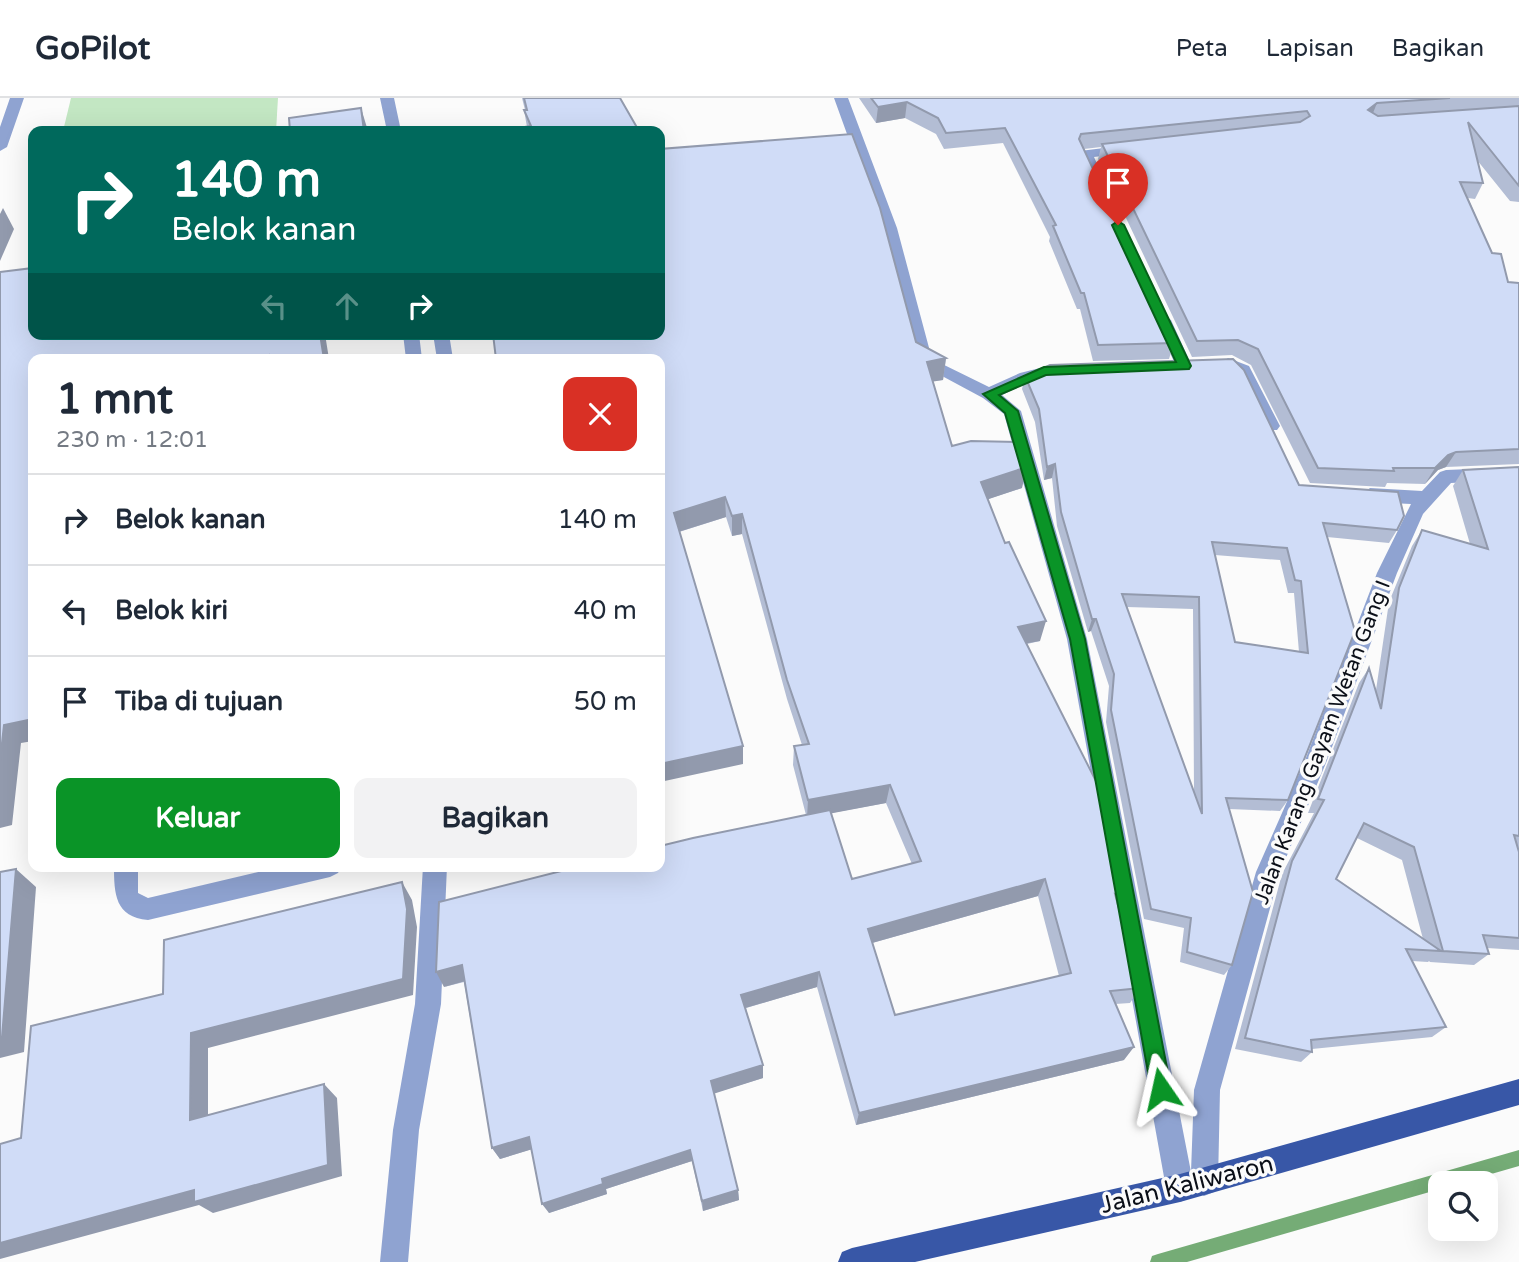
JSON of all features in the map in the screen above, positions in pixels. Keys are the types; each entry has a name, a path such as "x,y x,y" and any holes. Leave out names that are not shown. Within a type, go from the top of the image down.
{"main road":[{"name":"Jalan Kaliwaron","path":"852,1262 1192,1185 1519,1093"}],"street":[{"path":"0,147 17,98"},
{"path":"387,98 393,126"},
{"path":"841,98 889,228 924,362 989,394 1012,411 1077,639 1115,852 1192,1185"},
{"path":"1102,191 1085,154 1150,147"},
{"path":"1155,304 1190,366 1232,364 1243,370 1279,443"},
{"path":"989,394 1044,371 1067,371"},
{"path":"1352,494 1422,505 1446,477 1519,473"},
{"name":"Jalan Karang Gayam Wetan Gang I","path":"1192,1185 1207,1090 1268,872 1315,763 1387,573 1422,505"},
{"path":"126,872 126,897 137,908 148,909 305,872"},
{"path":"394,1262 406,1130 428,1004 435,872"}],"green space":[{"path":"71,98 278,98 276,126 64,126"}],"building":[{"path":"524,98 620,98 636,126 531,126 524,110 527,110"},
{"path":"871,98 1450,98 1377,103 1368,110 1378,116 1519,106 1519,186 1468,122 1483,183 1460,182 1492,253 1501,254 1508,282 1519,283 1519,449 1456,452 1448,455 1435,468 1393,468 1394,471 1318,468 1258,349 1238,340 1197,341 1102,144 1300,122 1310,116 1307,111 1081,134 1079,139 1174,343 1098,345 1084,293 1081,293 1053,226 1056,225 1005,128 946,133 938,118 907,102 878,107"},
{"path":"361,108 363,126 290,126 289,118"},
{"path":"852,134 880,208 916,342 946,358 927,362 952,446 971,441 1020,442 1027,467 981,482 1005,543 1009,542 1046,621 1018,627 1105,799 1123,896 1115,894 1140,988 1110,991 1134,1047 859,1113 819,972 741,995 763,1065 711,1081 738,1190 702,1201 690,1150 602,1179 603,1184 542,1204 529,1137 492,1148 462,965 436,972 439,902 557,872 665,872 665,845 830,810 852,879 921,861 890,785 808,800 794,746 809,744 787,680 742,514 732,516 725,497 674,513 743,746 665,763 665,354 495,354 494,340 665,340 665,149","holes":["1045,879 1071,973 895,1015 868,929"]},
{"path":"28,269 28,340 321,340 323,354 28,354 28,720 4,725 0,761 0,272"},
{"path":"1233,359 1244,370 1299,485 1398,492 1404,516 1397,530 1323,523 1355,631 1288,800 1226,798 1253,892 1232,965 1187,952 1191,918 1151,909 1111,710 1114,674 1096,619 1092,619 1061,512 1055,464 1047,467 1039,409 1025,376 1050,365","holes":["1212,542 1287,548 1295,580 1301,581 1308,653 1235,642","1122,594 1199,597 1202,814"]},
{"path":"1519,467 1519,836 1514,835 1519,852 1519,938 1483,935 1489,954 1443,951 1414,847 1364,823 1336,879 1441,951 1406,949 1446,1027 1311,1040 1312,1052 1245,1038 1292,861 1324,800 1318,799 1369,668 1381,709 1399,588 1422,530 1488,549 1463,470"},
{"path":"16,869 2,1037 0,1037 0,872"},
{"path":"402,882 407,909 403,979 191,1033 190,1120 324,1084 328,1165 194,1202 194,1190 0,1243 0,1144 21,1138 31,1026 163,994 164,940"}],"waterway":[{"path":"1158,1262 1519,1158"}],"route":[{"path":"1118,225 1184,366 1044,371 989,394 1012,411 1077,639 1161,1089"}]}
